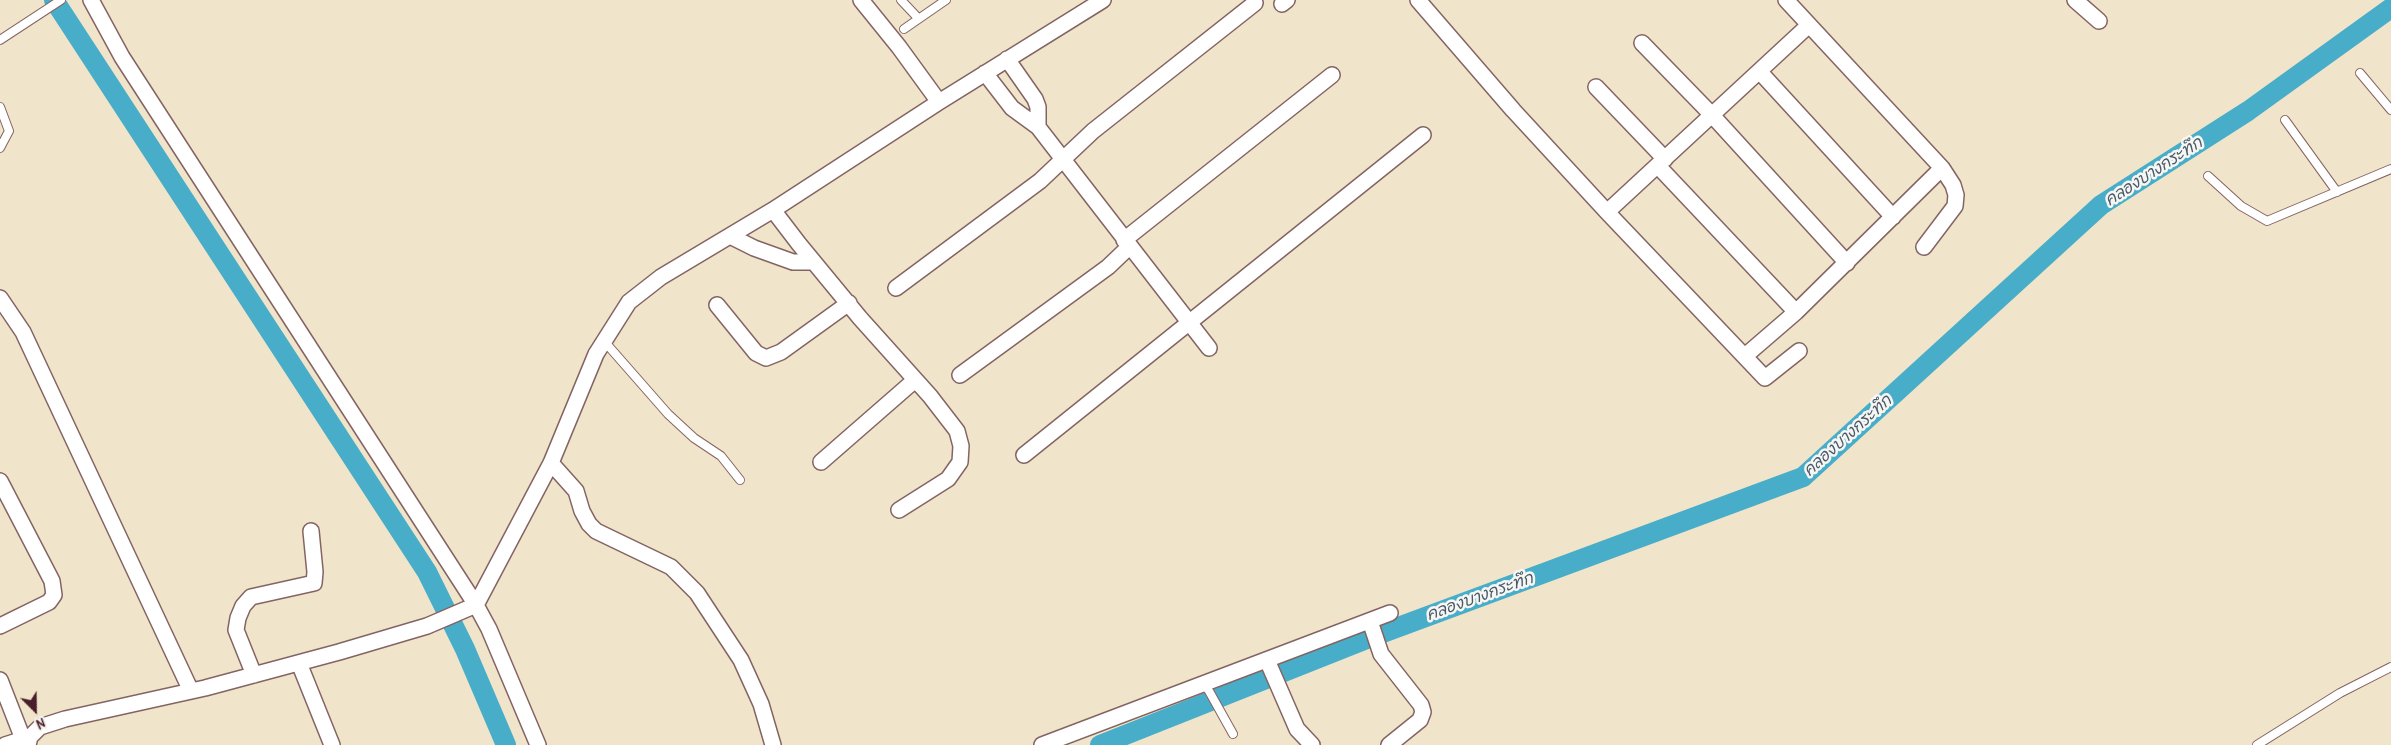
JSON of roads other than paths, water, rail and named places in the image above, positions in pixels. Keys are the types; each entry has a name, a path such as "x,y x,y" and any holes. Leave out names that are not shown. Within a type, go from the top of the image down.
{"street":[{"path":"91,0 122,57 476,605 489,629 538,745"},
{"path":"861,0 899,47 939,102"},
{"path":"5,745 27,740 40,728 65,718 191,691 299,663 428,626 476,605 551,463 603,341 629,302 646,287 774,210 939,102 1103,0"},
{"path":"1418,0 1513,110 1765,378 1799,351"},
{"path":"1786,0 1942,168 1953,185 1956,195 1955,206 1924,247"},
{"path":"2075,0 2099,21"},
{"path":"896,288 1040,181 1094,131 1255,3"},
{"path":"1607,212 1809,25"},
{"path":"1642,43 1711,114 1847,263"},
{"path":"1007,59 1035,99 1038,107 1038,127"},
{"path":"1760,72 1893,218"},
{"path":"985,73 1012,108 1021,117 1038,127 1209,348"},
{"path":"960,375 1108,267 1127,243 1332,75"},
{"path":"1596,87 1796,312"},
{"path":"1024,455 1423,135"},
{"path":"1745,356 1796,312 1942,168"},
{"path":"774,210 814,262 930,396 957,431 961,446 960,462 948,479 899,510"},
{"path":"730,236 754,248 793,262 814,262"},
{"path":"0,298 23,332 191,691"},
{"path":"717,305 756,353 766,358 781,352 848,303"},
{"path":"820,462 915,380"},
{"path":"551,463 576,491 582,511 589,524 596,531 671,567 697,593 741,660 761,704 772,745"},
{"path":"0,482 52,581 54,596 49,602 0,626"},
{"path":"254,675 236,630 238,618 243,606 251,597 259,593 306,586 314,583 315,572 310,531"},
{"path":"1042,745 1206,688 1371,624 1390,613"},
{"path":"1371,624 1381,654 1420,705 1423,712 1420,720 1389,745"},
{"path":"1269,662 1297,729 1312,745"},
{"path":"299,663 332,745"},
{"path":"0,680 27,740"}],"lane":[{"path":"0,40 60,0"},
{"path":"901,0 918,18"},
{"path":"904,29 946,0"},
{"path":"2360,73 2391,110"},
{"path":"0,107 9,131 0,148"},
{"path":"2285,120 2337,192"},
{"path":"2208,176 2241,206 2267,221 2391,169"},
{"path":"603,341 668,414 694,438 721,456 740,480"},
{"path":"2257,745 2340,693 2391,667"},
{"path":"1206,688 1232,734"}],"waterway":[{"path":"54,0 427,572 465,649 506,745"},
{"name":"คลองบางกระทึก","path":"1100,745 1377,635 1803,477 2101,205 2248,111 2391,8"}]}
